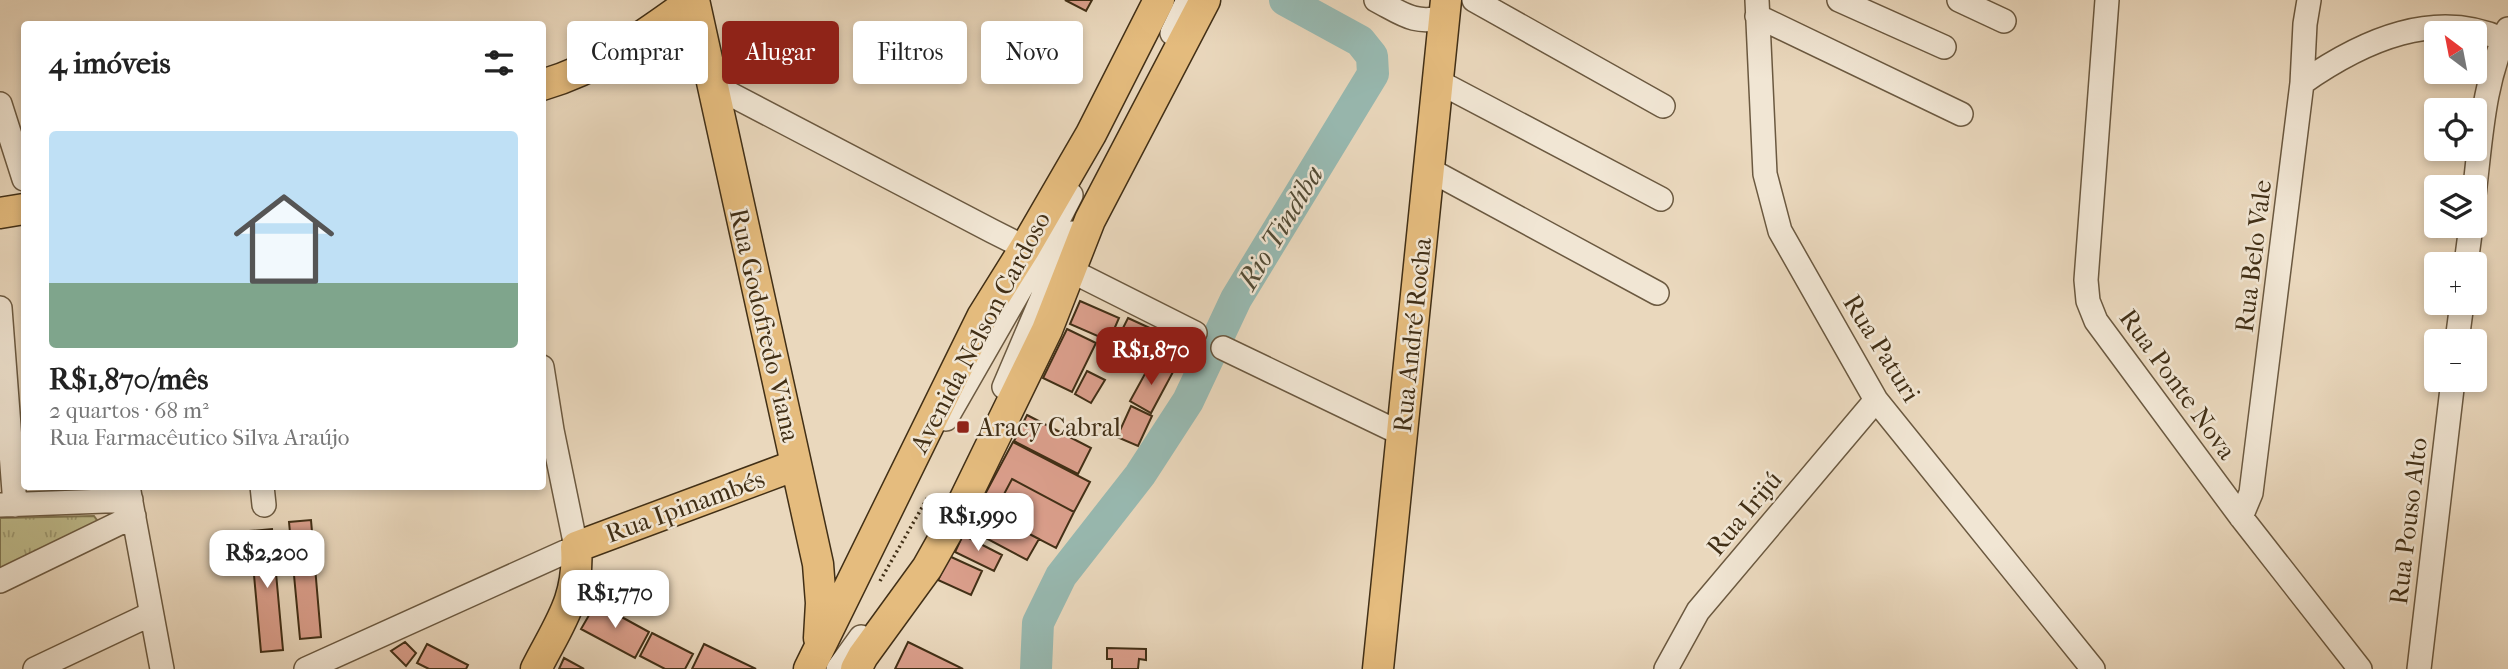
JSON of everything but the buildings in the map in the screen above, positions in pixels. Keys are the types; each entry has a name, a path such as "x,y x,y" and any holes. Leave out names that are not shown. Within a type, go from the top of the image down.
{"main road":[{"name":"Rua Godofredo Viana","path":"693,0 820,577 821,665"},
{"path":"546,84 604,61 693,0"},
{"name":"Avenida Nelson Cardoso","path":"856,669 927,568 958,513 1040,347 1048,259 1091,134 1159,0"},
{"name":"Avenida Nelson Cardoso","path":"821,665 982,317 1090,220 1205,0"},
{"name":"Rua André Rocha","path":"1378,669 1445,8"},
{"path":"0,213 21,210"},
{"name":"Rua Ipinambés","path":"576,547 796,465"},
{"path":"536,669 573,597 578,571 576,547"}],"street":[{"path":"821,665 881,609 943,516 983,436 1048,259 1173,0"},
{"path":"1048,259 1188,0"},
{"path":"1376,0 1413,19 1428,22 1445,8"},
{"path":"1474,0 1663,106"},
{"path":"1839,0 1944,47"},
{"path":"1959,0 2004,21"},
{"name":"Rua Ponte Nova","path":"2107,0 2085,280 2088,301 2096,321 2241,517 2360,669"},
{"name":"Rua Belo Vale","path":"2241,517 2251,494 2302,83 2309,0"},
{"path":"1758,8 1961,114"},
{"name":"Rua Paturi","path":"1758,8 1765,174 1780,231 1876,400 2093,669"},
{"path":"2302,83 2337,61 2396,33 2432,26 2468,29 2506,37 2493,62 2487,90 2476,175"},
{"path":"1439,82 1661,200"},
{"path":"711,84 1195,333"},
{"path":"0,104 21,170"},
{"path":"1430,170 1657,293"},
{"path":"0,308 8,505 131,501"},
{"path":"1223,348 1402,434"},
{"name":"Rua Pouso Alto","path":"2419,669 2452,392"},
{"path":"546,393 576,547"},
{"name":"Rua Irijú","path":"1666,669 1698,611 1876,400"},
{"path":"0,581 131,501"},
{"path":"131,501 162,669"},
{"name":"Rua Ipinambés","path":"306,669 576,547"},
{"path":"35,669 151,614"}],"path":[{"path":"876,589 928,497"}],"green space":[{"path":"94,516 99,523 0,573 0,518"}],"waterway":[{"name":"Rio Tindiba","path":"1036,669 1038,623 1061,576 1140,475 1188,401 1236,299 1373,74 1372,56 1360,41 1285,0"}],"place":[{"name":"Aracy Cabral","path":"963,427"}]}
